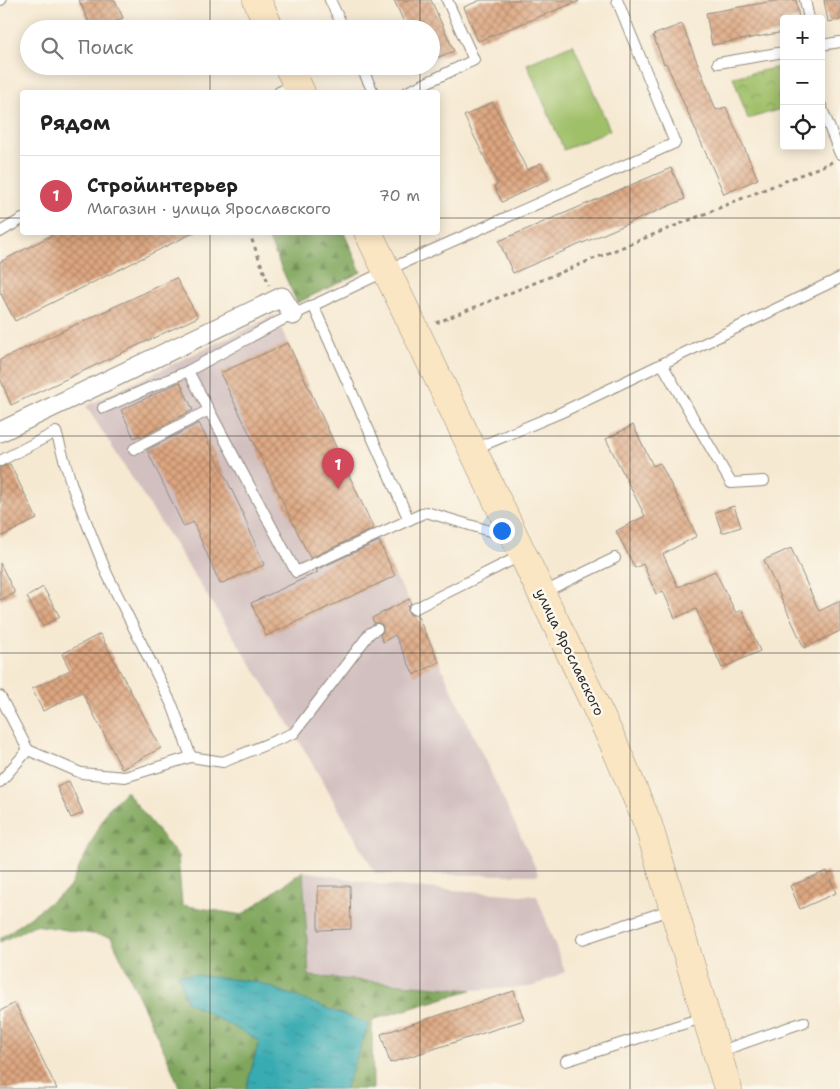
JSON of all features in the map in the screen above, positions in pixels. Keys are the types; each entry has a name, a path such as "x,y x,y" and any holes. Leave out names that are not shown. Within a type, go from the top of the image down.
{"street":[{"path":"256,0 266,20"},
{"name":"улица Ярославского","path":"369,235 612,742 648,824 728,1089"},
{"path":"0,432 282,297 293,315"}],"lane":[{"path":"330,0 340,20"},
{"path":"411,90 474,60 447,0"},
{"path":"103,408 188,371 293,315 386,271 675,143 617,0"},
{"path":"805,0 808,15"},
{"path":"825,44 840,42"},
{"path":"718,64 780,53"},
{"path":"365,75 372,90"},
{"path":"825,116 840,154"},
{"path":"0,232 20,220"},
{"path":"472,450 560,413 840,278"},
{"path":"313,305 409,520"},
{"path":"662,364 731,483 764,481"},
{"path":"188,371 296,572 426,512 519,547"},
{"path":"134,449 209,410"},
{"path":"0,461 56,432 72,486 106,574 173,707 191,757"},
{"path":"414,609 519,547"},
{"path":"541,593 616,558"},
{"path":"0,696 28,750 81,773 125,777 191,757 222,762 294,732 370,633 378,629"},
{"path":"0,782 28,750"},
{"path":"582,939 674,908"},
{"path":"566,1062 706,1016"},
{"path":"717,1052 804,1022"}],"path":[{"path":"436,323 840,159"},
{"path":"251,235 275,300"}],"shaded area":[{"path":"275,315 395,576 414,609 539,875 376,874 290,725 86,406"},
{"path":"303,871 382,885 537,896 565,972 531,987 471,990 308,976"}],"green space":[{"path":"573,44 610,130 564,150 527,64"},
{"path":"780,67 780,109 748,119 733,77"},
{"path":"267,235 345,235 361,272 297,303"},
{"path":"126,791 178,856 182,905 242,915 303,871 309,976 471,990 372,1020 373,1089 180,1089 111,937 35,925 0,942 0,939 69,888 108,809"}],"water":[{"path":"178,973 257,982 369,1024 345,1089 246,1089 259,1041 186,1001"}],"building":[{"path":"79,0 115,0 123,18 119,20 88,20"},
{"path":"394,0 431,0 454,51 440,56 440,20 403,20"},
{"path":"481,0 579,1 478,41 464,7"},
{"path":"780,0 796,0 798,15 780,15 780,33 712,45 706,13"},
{"path":"824,0 840,0 840,20 828,22"},
{"path":"682,24 716,110 726,107 758,179 724,194 666,63 664,64 653,35"},
{"path":"493,102 527,170 541,163 549,179 502,202 494,186 498,184 464,116"},
{"path":"671,168 685,199 513,273 499,241"},
{"path":"52,235 189,235 15,321 0,292 0,262"},
{"path":"176,278 198,317 11,405 0,378 0,360"},
{"path":"288,343 373,527 373,529 310,558 220,373"},
{"path":"180,382 193,410 141,437 140,435 134,438 121,410"},
{"path":"199,423 240,507 264,565 220,584 193,522 184,527 147,450"},
{"path":"633,425 653,466 660,463 697,536 663,554 678,587 715,571 736,613 742,610 760,651 722,668 696,609 675,618 663,591 656,594 643,564 635,568 616,531 645,516 606,439"},
{"path":"10,464 37,519 0,537 0,468"},
{"path":"734,506 741,527 722,533 715,512"},
{"path":"379,541 395,576 266,636 251,603"},
{"path":"791,548 819,611 840,601 840,631 804,648 764,560"},
{"path":"0,563 15,593 0,600"},
{"path":"43,587 60,617 43,626 27,597"},
{"path":"409,599 411,603 408,606 408,612 411,615 417,615 439,662 414,675 395,635 383,642 380,635 383,632 383,626 380,623 374,623 372,618"},
{"path":"100,634 161,748 122,769 82,692 43,711 32,689 70,670 62,654"},
{"path":"69,781 83,813 71,818 57,787"},
{"path":"827,871 836,893 800,909 790,886"},
{"path":"318,886 350,886 351,929 318,930"},
{"path":"514,991 524,1020 390,1063 381,1034"},
{"path":"15,1003 57,1089 0,1089 0,1011"}],"place":[{"name":"Стройинтерьер","path":"338,489"}]}
